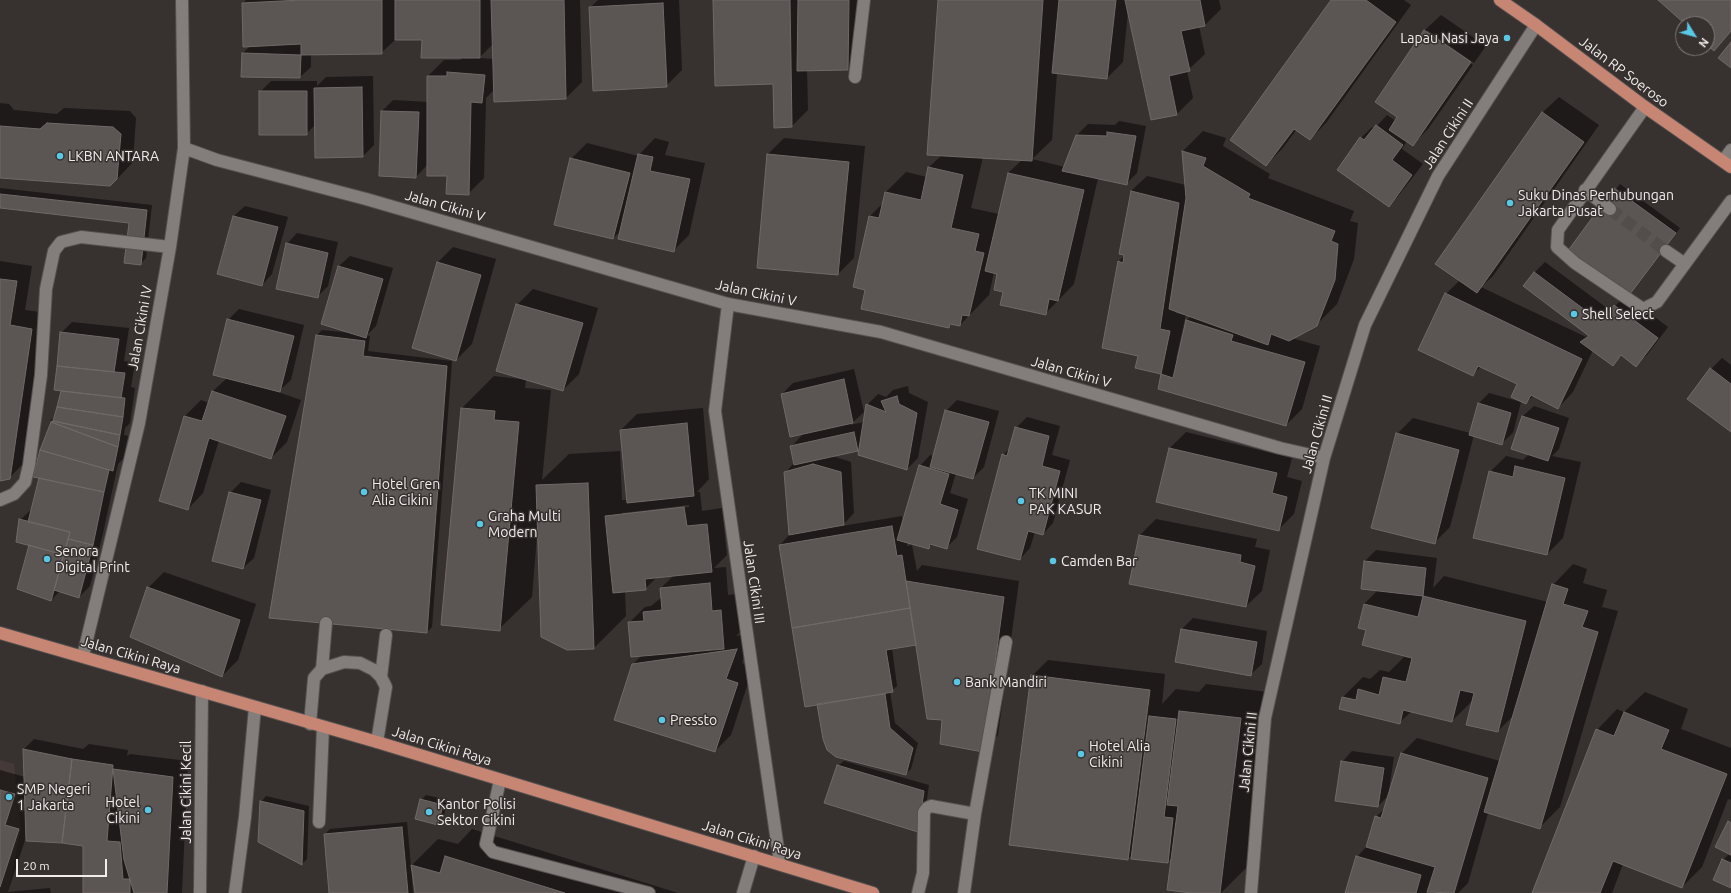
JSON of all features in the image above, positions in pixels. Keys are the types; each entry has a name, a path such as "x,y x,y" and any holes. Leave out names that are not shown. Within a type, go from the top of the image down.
{"main road":[{"name":"Jalan RP Soeroso","path":"1500,0 1536,25 1645,107 1727,164"},
{"name":"Jalan Cikini Raya","path":"0,633 83,656 310,724 377,742 873,893"}],"street":[{"name":"Jalan Cikini IV","path":"83,656 138,423 170,247 184,148 182,0"},
{"path":"855,77 864,0"},
{"name":"Jalan Cikini II","path":"1251,893 1266,718 1324,458 1365,325 1438,176 1536,25"},
{"path":"1645,107 1558,230 1557,247 1575,263 1643,309 1657,302 1731,201"},
{"name":"Jalan Cikini V","path":"184,148 217,160 366,199 728,304 881,332 1280,448 1324,458"},
{"path":"1727,164 1731,150"},
{"path":"1585,190 1610,209"},
{"path":"0,500 14,494 25,482 29,465 41,375 46,289 54,251 61,242 81,237 170,247"},
{"path":"1666,251 1685,264"},
{"name":"Jalan Cikini III","path":"728,304 715,411 780,864"},
{"path":"322,669 326,624"},
{"path":"382,677 386,635"},
{"path":"964,893 976,814 1006,642"},
{"path":"310,724 314,678 322,669 344,662 360,663 374,670 382,677 386,687 377,742"},
{"name":"Jalan Cikini Kecil","path":"200,893 202,691"},
{"path":"235,893 245,817 254,707"},
{"path":"319,822 324,727"},
{"path":"500,780 486,844 493,852 649,893"},
{"path":"918,893 923,873 924,812 931,806 976,814"},
{"path":"743,893 754,856"}],"shaded area":[{"name":"SMP Negeri 1 Jakarta","path":"0,760 14,764 21,829 8,893 0,893"}],"building":[{"path":"301,0 382,0 382,54 301,55 301,44 243,47 242,3"},
{"path":"395,0 480,0 480,58 421,58 422,40 395,40"},
{"path":"491,0 564,0 566,99 494,102"},
{"path":"713,0 790,0 792,127 774,128 773,84 715,86"},
{"path":"798,0 849,0 848,70 797,71"},
{"path":"938,0 1043,0 1032,161 927,155"},
{"path":"1059,0 1116,0 1107,79 1052,73"},
{"path":"1125,0 1200,0 1205,26 1181,31 1190,71 1169,76 1177,115 1151,120"},
{"path":"1331,0 1366,0 1396,22 1310,140 1294,129 1266,166 1230,140"},
{"path":"1658,0 1731,0 1731,31 1715,50 1715,16 1676,16"},
{"path":"663,3 667,87 593,91 589,7"},
{"path":"1424,30 1471,62 1413,146 1389,130 1397,117 1375,102"},
{"path":"1731,42 1731,68 1718,58"},
{"path":"242,53 301,55 300,78 241,77"},
{"path":"447,72 485,75 482,103 471,102 469,195 446,194 447,176 427,176 427,76 447,76"},
{"path":"362,87 363,157 315,158 314,88"},
{"path":"259,91 307,91 307,135 259,135"},
{"path":"381,111 419,112 416,178 379,176"},
{"name":"Suku Dinas Perhubungan Jakarta Pusat","path":"1542,112 1584,142 1477,293 1435,264"},
{"name":"LKBN ANTARA","path":"47,123 113,127 121,134 117,179 110,186 0,178 0,126 40,129"},
{"path":"1376,125 1403,145 1392,160 1412,175 1389,207 1337,170 1360,137 1364,140"},
{"path":"1107,132 1136,136 1127,185 1062,171 1076,135 1107,136"},
{"path":"1182,151 1206,158 1203,166 1250,194 1248,198 1335,231 1331,241 1338,244 1335,280 1317,326 1289,341 1271,334 1268,345 1169,309 1186,198"},
{"path":"638,154 653,157 650,171 690,179 674,252 618,239"},
{"path":"767,154 849,162 838,275 757,268"},
{"path":"570,158 630,173 613,239 554,225"},
{"path":"928,167 963,175 951,228 979,234 975,251 984,253 969,316 962,315 960,326 950,324 949,328 861,309 865,290 853,287 869,216 879,218 885,192 921,200"},
{"path":"1008,173 1084,190 1058,301 1049,299 1046,315 1000,305 1003,292 994,290 997,274 985,271"},
{"path":"1614,188 1676,233 1627,298 1567,252"},
{"path":"1131,191 1179,203 1160,329 1170,331 1161,374 1135,368 1138,356 1102,348 1118,261 1123,263 1124,255 1119,254"},
{"path":"0,194 147,210 141,265 124,263 129,223 0,208"},
{"path":"233,216 278,227 262,286 217,274"},
{"path":"286,243 328,253 318,298 276,289"},
{"path":"437,262 481,275 456,361 412,348"},
{"path":"338,266 383,279 366,338 321,324"},
{"name":"Shell Select","path":"1534,272 1601,322 1614,305 1658,338 1636,367 1621,355 1613,366 1580,342 1589,336 1523,286"},
{"path":"0,279 17,281 10,325 32,329 10,479 0,481"},
{"path":"1445,293 1582,359 1558,409 1531,395 1526,404 1511,397 1517,384 1478,366 1473,376 1418,350"},
{"path":"516,304 583,323 563,391 496,371"},
{"path":"227,319 294,336 280,392 213,375"},
{"path":"1186,320 1233,335 1231,341 1305,362 1286,426 1158,389 1161,374 1173,378"},
{"path":"60,332 119,339 114,372 57,366"},
{"name":"Hotel Gren Alia Cikini","path":"316,335 365,341 363,356 447,366 427,633 269,618"},
{"path":"57,366 125,373 121,398 54,390"},
{"path":"1710,368 1731,384 1731,432 1687,399"},
{"path":"844,379 853,423 790,437 781,394"},
{"path":"61,391 125,398 123,417 57,407"},
{"path":"212,391 286,416 271,459 209,438 188,510 159,501 184,416 202,421"},
{"path":"897,396 899,404 917,413 907,470 858,455 866,404 886,412 881,401"},
{"path":"1478,403 1511,413 1502,445 1469,435"},
{"path":"57,407 123,417 120,435 53,421"},
{"name":"Graha Multi Modern","path":"461,408 495,411 494,420 519,422 500,631 441,625"},
{"path":"945,410 989,422 973,479 930,467"},
{"path":"1522,416 1559,428 1548,461 1511,449"},
{"path":"53,421 120,435 118,447 51,422"},
{"path":"51,422 118,447 113,471 40,450"},
{"path":"687,423 694,496 627,503 620,430"},
{"name":"TK MINI PAK KASUR","path":"1015,427 1049,436 1042,466 1060,471 1043,535 1028,531 1020,560 977,549 1002,454 1007,456"},
{"path":"854,432 858,451 794,465 790,446"},
{"path":"1396,433 1459,450 1435,544 1371,528"},
{"path":"1169,448 1277,473 1272,493 1287,497 1279,531 1156,502"},
{"path":"40,450 109,470 104,492 33,477"},
{"path":"813,464 841,472 844,525 789,535 784,472"},
{"path":"919,465 949,474 940,504 958,510 947,549 930,544 929,549 897,540"},
{"path":"1515,466 1565,478 1547,555 1473,538 1489,471 1513,477"},
{"path":"39,478 104,492 93,545 68,539 70,532 28,522"},
{"path":"588,483 594,649 567,650 541,637 536,485"},
{"path":"229,492 261,500 243,569 212,561"},
{"path":"684,507 687,526 707,524 712,572 645,579 646,590 613,593 605,516"},
{"path":"19,519 70,532 64,555 16,542"},
{"path":"892,526 897,556 902,555 910,608 792,628 779,545"},
{"path":"1139,535 1241,555 1240,562 1255,566 1246,607 1129,584"},
{"path":"68,539 93,545 79,598 54,590"},
{"path":"29,545 64,555 51,601 17,589"},
{"path":"1364,561 1426,568 1423,596 1361,589"},
{"name":"Bank Mandiri","path":"906,581 1004,597 983,752 940,744 942,720 927,719"},
{"path":"710,583 712,611 721,610 724,649 631,657 628,622 644,621 643,612 662,610 660,588"},
{"path":"1552,584 1568,589 1563,604 1588,611 1582,627 1598,632 1540,829 1484,812"},
{"path":"147,587 240,620 222,677 130,637"},
{"path":"1423,596 1526,621 1498,732 1466,725 1474,693 1460,690 1452,722 1403,710 1400,724 1339,709 1342,697 1356,700 1358,689 1379,695 1383,677 1406,682 1412,658 1362,645 1366,630 1358,628 1364,604 1418,617"},
{"path":"910,608 916,645 886,650 893,692 805,707 792,628"},
{"path":"1181,629 1257,642 1251,676 1175,662"},
{"path":"737,649 726,679 738,683 715,752 614,720 632,664"},
{"name":"Hotel Alia Cikini","path":"1031,675 1150,690 1128,860 1009,845"},
{"path":"885,694 890,728 913,748 906,775 836,757 827,750 823,739 817,704"},
{"path":"1179,711 1241,718 1220,893 1191,893 1167,890 1178,806 1167,805"},
{"path":"1624,712 1669,730 1661,749 1727,774 1682,888 1613,861 1600,893 1532,893 1596,729 1614,736"},
{"path":"1149,716 1176,719 1164,817 1173,818 1168,863 1131,859"},
{"path":"23,749 72,759 62,843 26,841"},
{"path":"1401,753 1488,778 1454,893 1427,892 1435,867 1366,847 1375,816 1381,818"},
{"path":"72,759 113,765 107,841 120,842 123,879 130,879 130,893 83,893 83,846 62,843"},
{"path":"1341,761 1384,768 1378,807 1335,801"},
{"path":"837,765 924,791 918,832 824,803"},
{"path":"113,769 173,777 167,893 134,893 124,860"},
{"path":"0,790 15,794 5,825 19,829 0,887"},
{"name":"Kantor Polisi Sektor Cikini","path":"420,799 443,805 438,825 415,819"},
{"path":"260,801 304,811 302,865 258,842"},
{"path":"1728,821 1731,823 1731,855 1715,847"},
{"path":"402,827 408,893 329,893 324,834"},
{"path":"445,856 565,893 415,893 411,865 440,873"},
{"path":"1356,856 1421,875 1416,893 1345,893"},
{"path":"1722,859 1731,863 1731,888 1713,880"}],"tunnel":[{"path":"1610,209 1666,251"}],"place":[{"name":"Lapau Nasi Jaya","path":"1507,38"},
{"name":"LKBN ANTARA","path":"60,156"},
{"name":"Suku Dinas Perhubungan Jakarta Pusat","path":"1510,203"},
{"name":"Shell Select","path":"1574,314"},
{"name":"Hotel Gren Alia Cikini","path":"364,492"},
{"name":"TK MINI PAK KASUR","path":"1021,501"},
{"name":"Graha Multi Modern","path":"480,524"},
{"name":"Senora Digital Print","path":"47,559"},
{"name":"Camden Bar","path":"1053,561"},
{"name":"Bank Mandiri","path":"957,682"},
{"name":"Pressto","path":"662,720"},
{"name":"Hotel Alia Cikini","path":"1081,754"},
{"name":"SMP Negeri 1 Jakarta","path":"9,797"},
{"name":"Hotel Cikini","path":"148,810"},
{"name":"Kantor Polisi Sektor Cikini","path":"429,812"}]}
